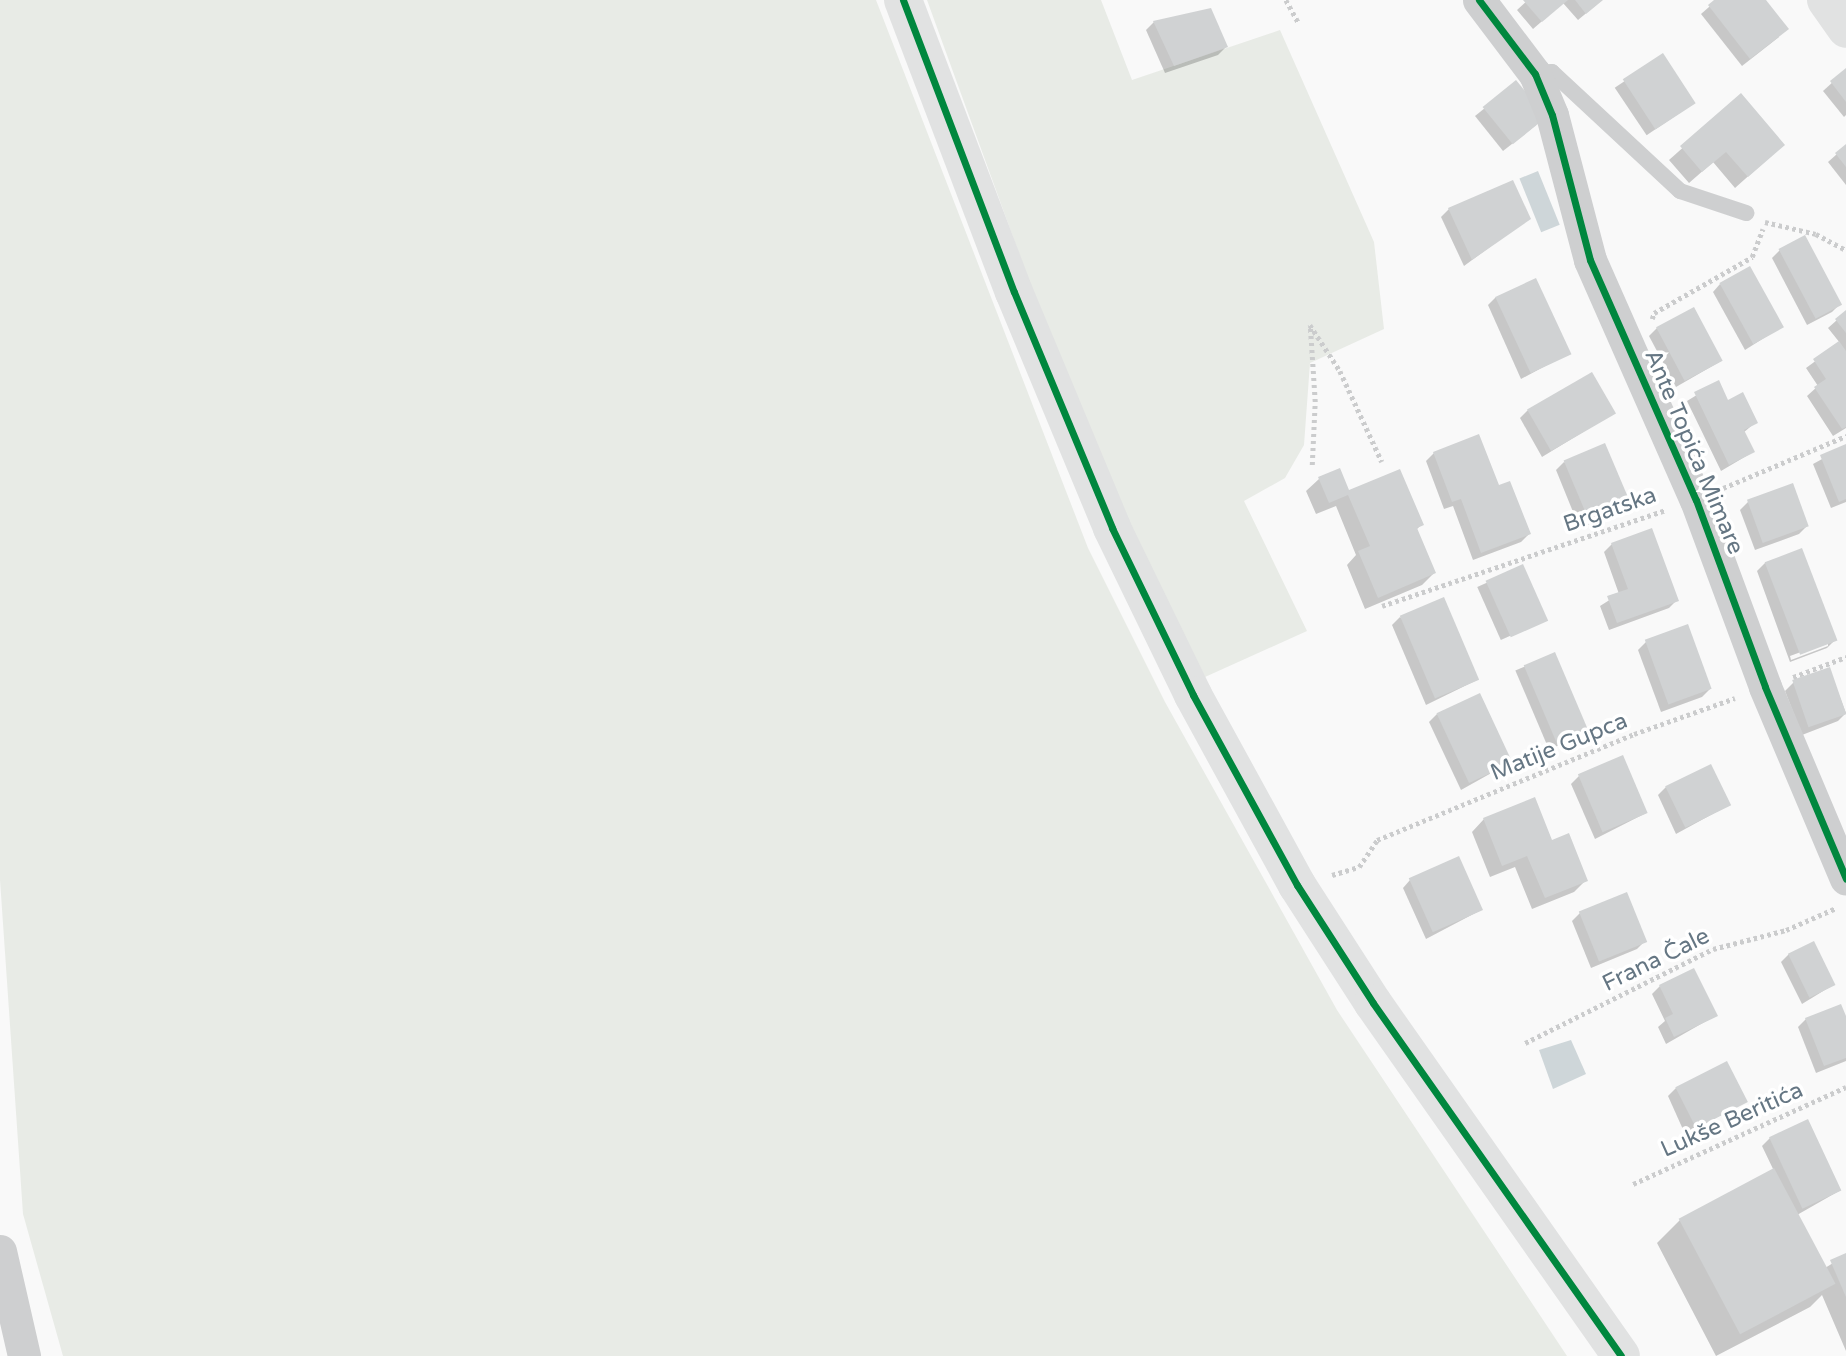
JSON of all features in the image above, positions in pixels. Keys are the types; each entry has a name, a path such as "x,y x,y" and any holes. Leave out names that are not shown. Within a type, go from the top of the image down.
{"main road":[{"path":"903,0 1014,292 1112,528 1193,695 1297,885 1373,1003 1621,1356"},
{"path":"1826,0 1846,29"}],"street":[{"name":"Ante Topića Mimare","path":"1479,0 1535,74 1552,115 1590,260 1696,500 1765,687 1846,879"},
{"path":"0,1251 24,1356"}],"lane":[{"path":"1535,74 1552,72 1680,191 1746,214"}],"path":[{"path":"1286,0 1298,22"},
{"path":"1746,214 1766,222 1816,234 1846,250"},
{"path":"1649,330 1654,313 1752,257 1766,222"},
{"path":"1312,465 1315,402 1310,325 1340,370 1382,462"}],"shaded area":[{"path":"0,0 876,0 1088,548 1165,702 1337,1010 1567,1356 63,1356 23,1214 0,880"},
{"path":"927,0 1101,0 1132,80 1280,30 1374,242 1384,329 1310,363 1304,445 1285,478 1244,501 1307,631 1205,677 1131,533 1029,281"},
{"path":"1538,171 1560,225 1541,232 1519,178"},
{"path":"1571,1040 1586,1074 1553,1089 1539,1050"}],"building":[{"path":"1523,0 1568,0 1542,22"},
{"path":"1575,0 1603,0 1586,14"},
{"path":"1714,0 1766,0 1789,29 1750,59 1708,5"},
{"path":"1211,8 1228,47 1174,66 1153,21"},
{"path":"1663,53 1696,103 1655,129 1623,79"},
{"path":"1846,68 1846,102 1830,81"},
{"path":"1516,80 1546,117 1513,144 1483,107"},
{"path":"1741,93 1785,145 1748,177 1726,152 1702,172 1680,146"},
{"path":"1846,144 1846,167 1835,153"},
{"path":"1513,180 1531,219 1472,260 1448,208"},
{"path":"1805,235 1842,305 1816,319 1779,249"},
{"path":"1750,266 1784,327 1753,344 1719,283"},
{"path":"1536,278 1571,354 1531,373 1495,297"},
{"path":"1694,307 1723,361 1685,381 1656,327"},
{"path":"1846,310 1846,333 1835,319"},
{"path":"1839,341 1846,351 1846,427 1842,429 1814,387 1826,379 1813,359"},
{"path":"1592,372 1616,414 1551,451 1527,410"},
{"path":"1719,380 1728,400 1743,392 1758,423 1744,430 1755,452 1729,465 1694,392"},
{"path":"1479,434 1499,485 1510,481 1531,534 1481,553 1461,499 1452,502 1433,452"},
{"path":"1605,443 1631,504 1589,521 1564,461"},
{"path":"1846,444 1846,499 1839,502 1820,455"},
{"path":"1340,468 1349,490 1400,469 1424,525 1417,528 1436,573 1378,598 1358,551 1370,546 1348,495 1329,503 1318,477"},
{"path":"1793,483 1809,526 1763,543 1747,500"},
{"path":"1652,528 1679,601 1617,623 1607,596 1628,589 1611,543"},
{"path":"1802,548 1837,640 1800,655 1765,562"},
{"path":"1523,564 1548,621 1511,637 1486,581"},
{"path":"1444,597 1479,680 1435,699 1400,616"},
{"path":"1688,624 1712,689 1668,705 1645,640"},
{"path":"1555,652 1589,733 1558,746 1524,665"},
{"path":"1830,667 1846,714 1808,727 1792,680"},
{"path":"1480,693 1513,763 1469,783 1436,713"},
{"path":"1623,755 1648,813 1603,832 1578,774"},
{"path":"1711,764 1731,805 1685,828 1665,786"},
{"path":"1535,797 1552,840 1569,833 1588,881 1545,898 1527,856 1502,866 1483,818"},
{"path":"1459,856 1483,910 1433,932 1409,878"},
{"path":"1627,892 1647,942 1599,962 1579,911"},
{"path":"1814,941 1835,985 1809,998 1788,954"},
{"path":"1694,968 1718,1016 1674,1037 1665,1018 1673,1014 1659,985"},
{"path":"1841,1004 1846,1016 1846,1058 1824,1066 1805,1018"},
{"path":"1727,1061 1748,1102 1696,1128 1675,1087"},
{"path":"1808,1119 1841,1191 1802,1209 1769,1137"},
{"path":"1774,1168 1836,1284 1740,1334 1679,1219"},
{"path":"1846,1253 1846,1297 1830,1260"}],"cycle path":[{"path":"903,0 1014,292 1112,528 1193,695 1297,885 1373,1003 1621,1356"},
{"path":"1479,0 1535,74 1552,115 1590,260 1696,500 1765,687 1846,879"}]}
